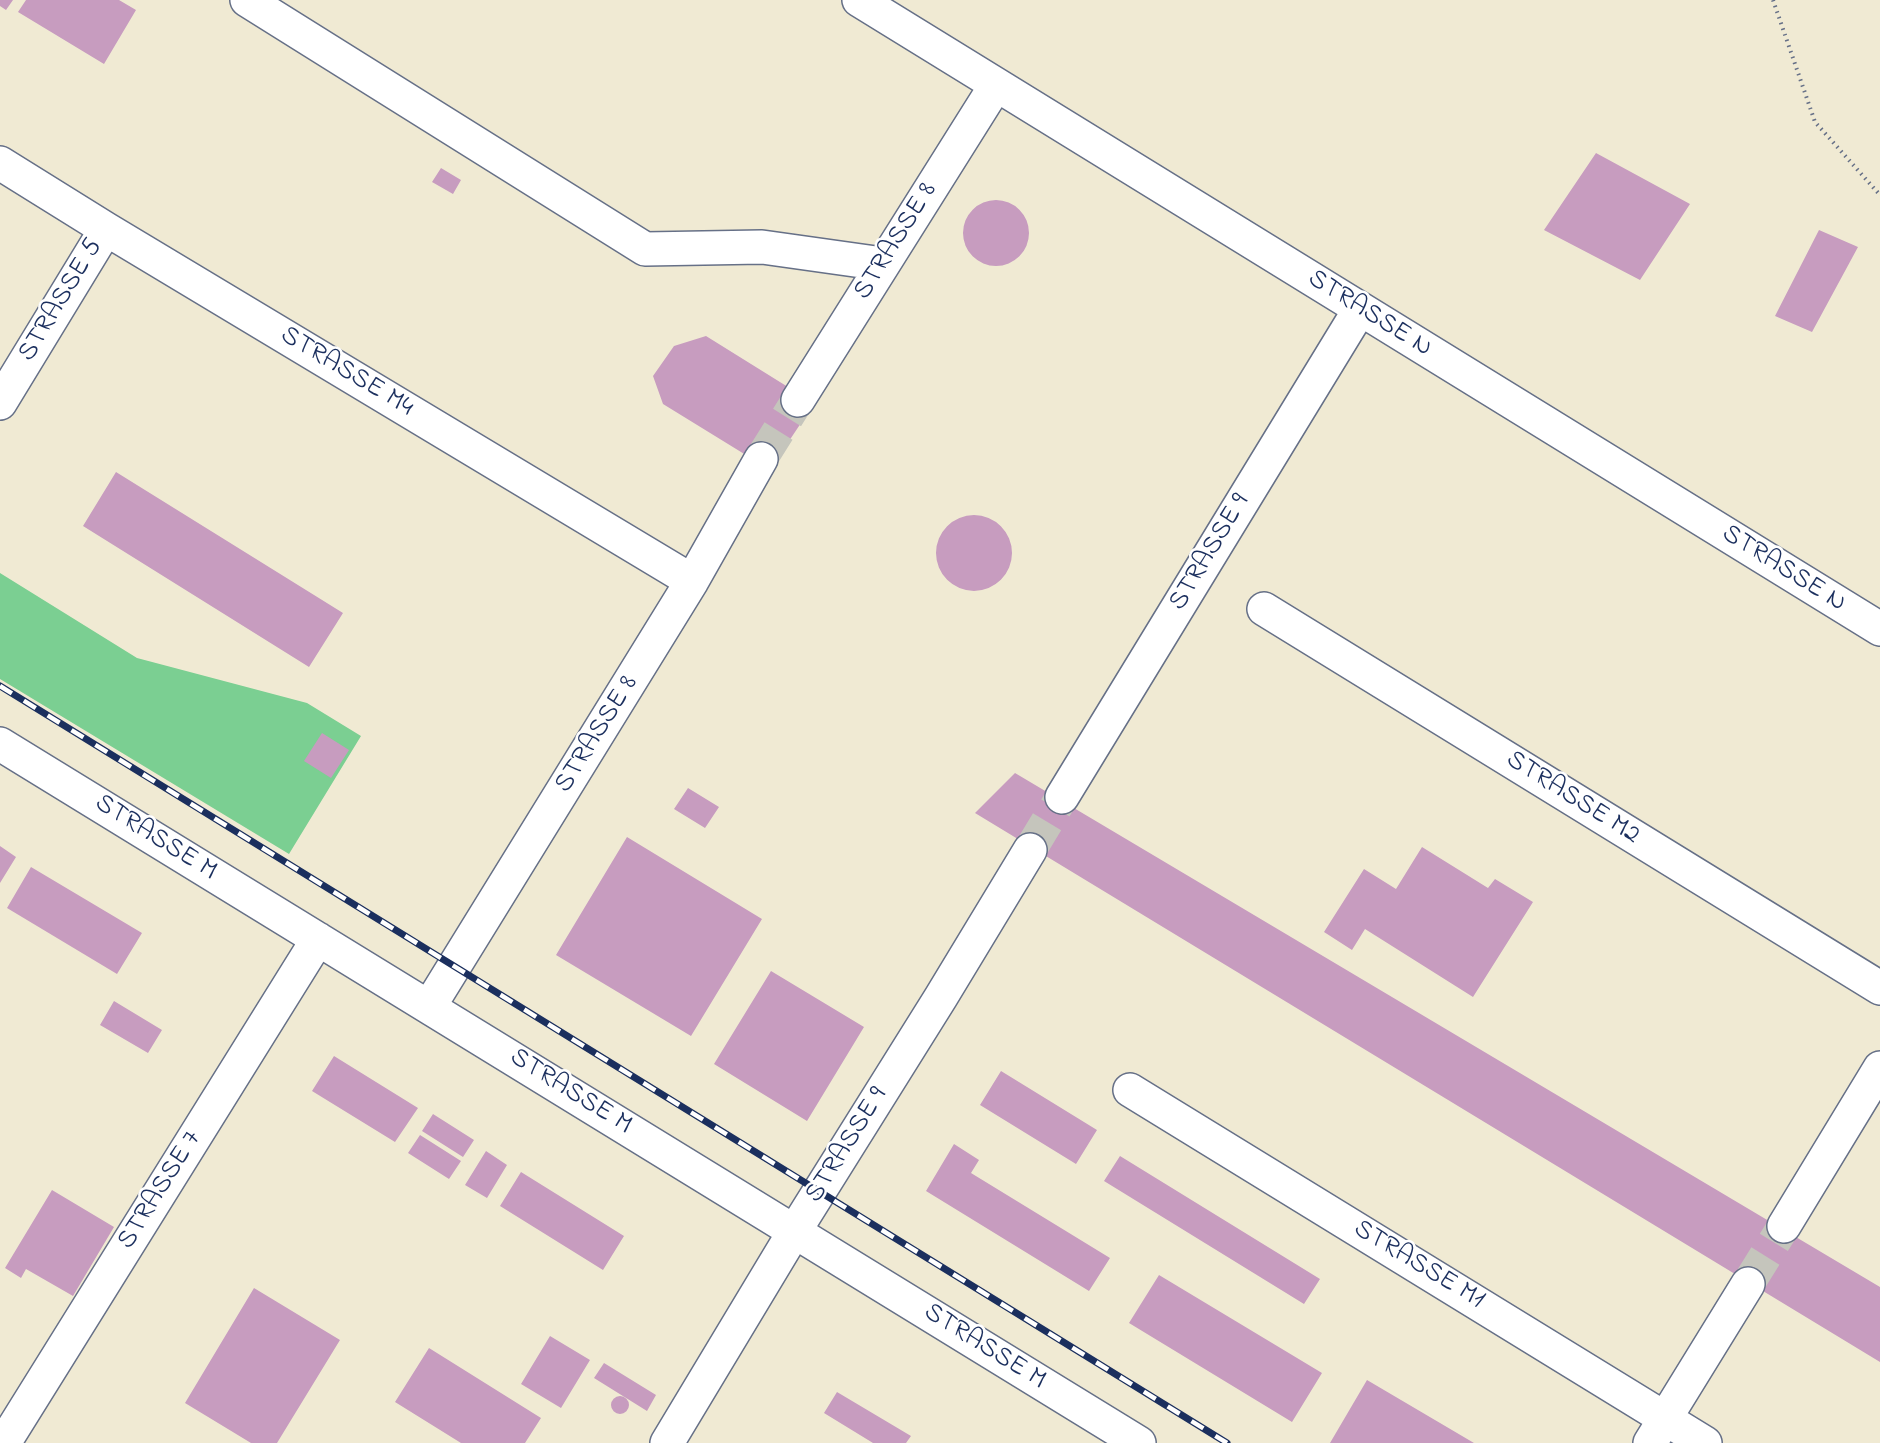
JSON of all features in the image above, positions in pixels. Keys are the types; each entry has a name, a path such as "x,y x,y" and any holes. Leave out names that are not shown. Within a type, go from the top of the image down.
{"lane":[{"path":"247,0 645,249 762,247 883,264"},
{"name":"STRASSE N","path":"859,0 895,10 996,85 1880,629"},
{"name":"STRASSE 8","path":"798,400 996,85"},
{"name":"STRASSE M4","path":"0,163 106,230 692,581"},
{"name":"STRASSE 5","path":"0,403 106,230"},
{"name":"STRASSE 9","path":"1062,797 1360,309"},
{"name":"STRASSE 8","path":"429,1007 692,581 761,459"},
{"name":"STRASSE M2","path":"1264,609 1880,988"},
{"name":"STRASSE M","path":"0,744 1139,1443"},
{"name":"STRASSE 9","path":"667,1443 794,1232 1030,850"},
{"name":"STRASSE 7","path":"4,1443 318,939"},
{"path":"1784,1226 1880,1068"},
{"name":"STRASSE M1","path":"1130,1090 1658,1431 1705,1443"},
{"path":"1658,1431 1748,1284"}],"path":[{"path":"1773,0 1815,122 1880,195"}],"green space":[{"path":"0,573 137,658 307,703 361,736 289,854 0,679"}],"building":[{"path":"0,0 13,0 6,10 0,6"},
{"path":"26,0 119,0 136,10 104,64 18,12"},
{"path":"1596,153 1690,204 1640,280 1544,230"},
{"path":"441,168 461,180 453,194 432,182"},
{"path":"996,200 1009,203 1019,210 1026,220 1029,233 1026,246 1019,256 1009,263 996,266 983,263 973,256 966,246 963,233 966,220 973,210 983,203"},
{"path":"1819,230 1858,247 1812,332 1775,316"},
{"path":"706,336 796,392 801,423 781,453 754,460 663,404 653,376 674,346"},
{"path":"116,472 343,613 309,667 83,526"},
{"path":"982,515 995,521 1006,532 1012,545 1010,568 995,585 982,591 966,591 953,585 938,568 936,545 942,532 959,517"},
{"path":"322,733 349,750 331,778 304,761"},
{"path":"1015,773 1880,1287 1880,1362 975,813"},
{"path":"688,788 719,807 705,828 674,809"},
{"path":"627,837 762,919 691,1036 556,955"},
{"path":"0,846 16,857 0,883"},
{"path":"1422,847 1488,888 1495,879 1533,902 1473,997 1365,929 1352,950 1324,932 1364,869 1396,889"},
{"path":"31,867 142,933 117,974 7,908"},
{"path":"771,971 864,1027 807,1121 714,1064"},
{"path":"114,1001 162,1030 148,1053 100,1025"},
{"path":"334,1056 418,1108 395,1142 312,1091"},
{"path":"1001,1071 1097,1130 1076,1164 980,1105"},
{"path":"433,1114 474,1140 463,1157 422,1131"},
{"path":"420,1135 461,1161 449,1179 408,1153"},
{"path":"954,1144 979,1160 971,1173 1110,1258 1089,1291 926,1191"},
{"path":"486,1151 507,1165 487,1198 465,1185"},
{"path":"1120,1156 1320,1279 1304,1304 1104,1181"},
{"path":"521,1172 624,1236 603,1270 500,1206"},
{"path":"52,1190 114,1227 73,1296 26,1269 21,1278 5,1268"},
{"path":"1159,1275 1322,1373 1292,1422 1129,1323"},
{"path":"254,1288 340,1340 277,1443 251,1443 185,1403"},
{"path":"550,1336 590,1360 561,1408 521,1384"},
{"path":"429,1348 541,1418 525,1443 461,1443 395,1402"},
{"path":"604,1363 656,1395 647,1411 594,1378"},
{"path":"1367,1380 1474,1443 1330,1443"},
{"path":"837,1392 911,1436 906,1443 873,1443 824,1413"},
{"path":"620,1396 626,1399 629,1405 626,1411 620,1414 614,1411 611,1405 614,1399"}],"tunnel":[{"path":"761,459 798,400"},
{"path":"1030,850 1062,797"},
{"path":"1748,1284 1784,1226"}],"railway":[{"path":"0,686 1227,1443"}]}
